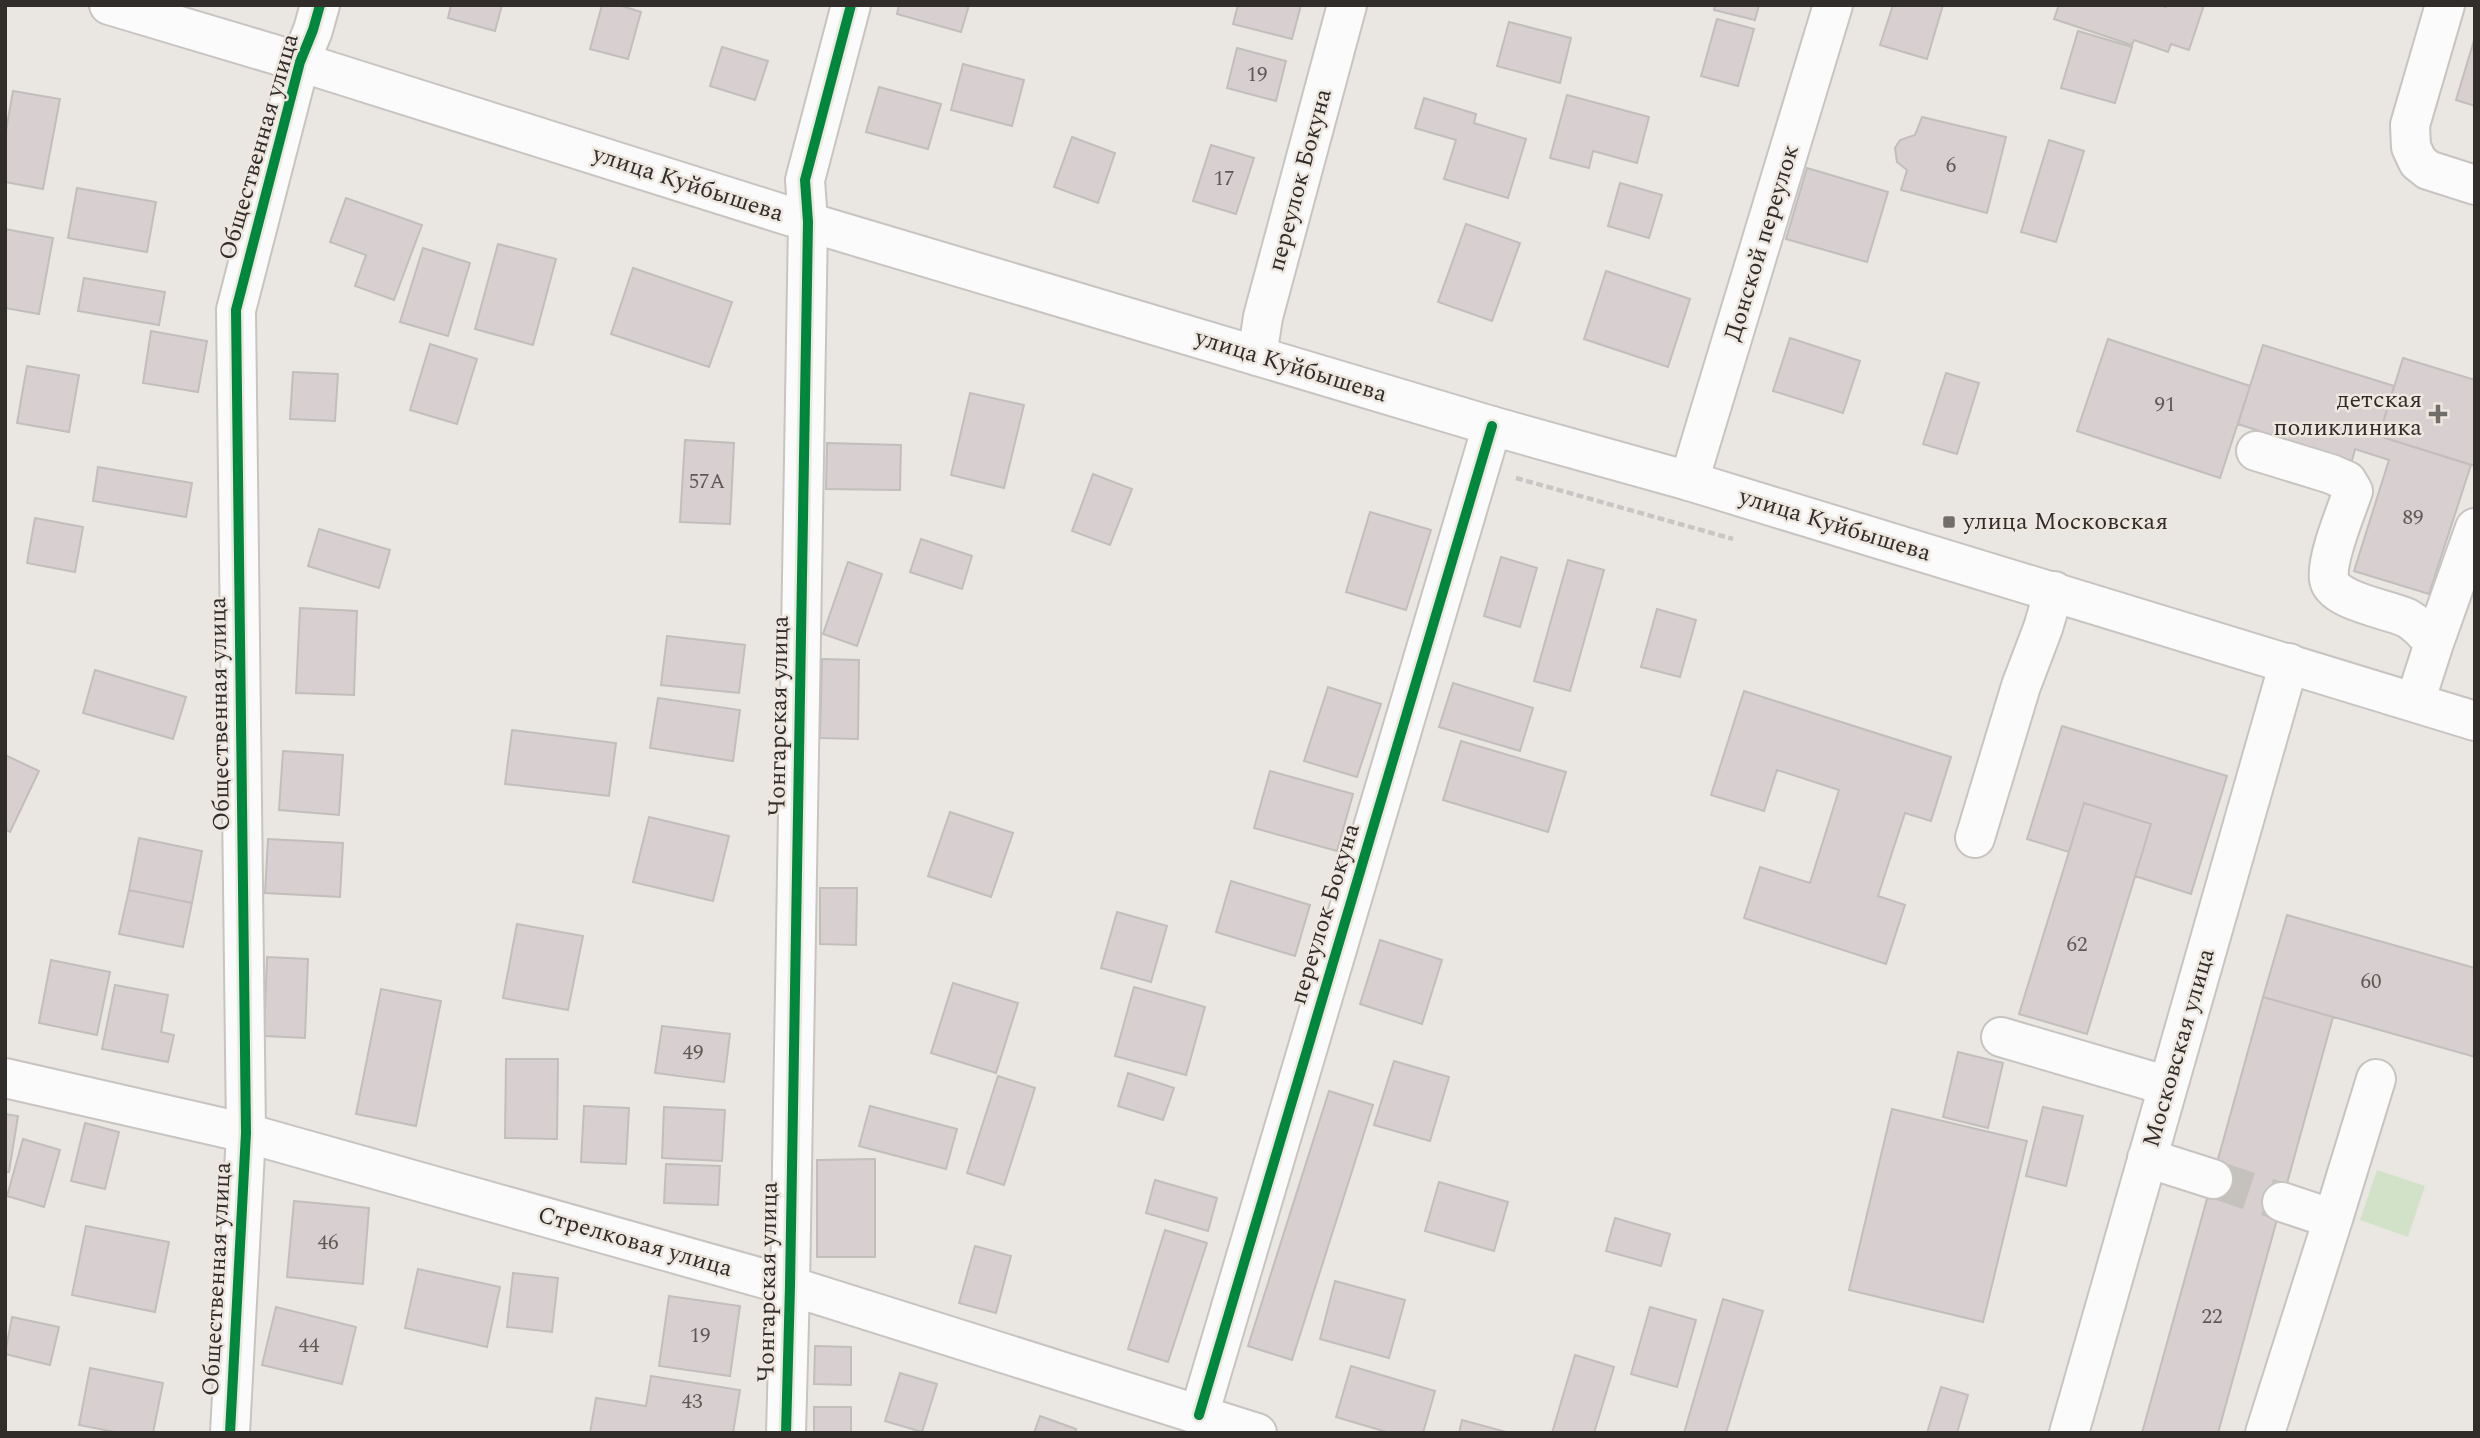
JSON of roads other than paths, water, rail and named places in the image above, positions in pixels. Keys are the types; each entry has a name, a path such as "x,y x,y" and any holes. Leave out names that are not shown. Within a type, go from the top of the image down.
{"street":[{"name":"улица Куйбышева","path":"109,5 300,62 808,222 1492,426 1689,481 2475,721"},
{"name":"Общественная улица","path":"230,1433 246,1133 236,310 300,62 320,5"},
{"name":"Чонгарская улица","path":"786,1433 808,222 805,180 851,5"},
{"name":"переулок Бокуна","path":"1257,356 1263,317 1347,5"},
{"name":"Донской переулок","path":"1689,481 1833,5"},
{"path":"2445,5 2410,125 2411,147 2418,162 2428,170 2475,185"},
{"name":"переулок Бокуна","path":"1199,1415 1492,426"},
{"path":"2256,451 2347,481 2353,491 2329,564 2329,580 2334,591 2408,619 2434,643"},
{"path":"2415,702 2475,527"},
{"path":"1975,838 2021,686 2054,591"},
{"name":"Московская улица","path":"2069,1433 2289,663"},
{"path":"2001,1037 2168,1086"},
{"name":"Стрелковая улица","path":"5,1078 246,1133 790,1286 1256,1433"},
{"path":"2265,1433 2376,1079"},
{"path":"2147,1158 2213,1179"},
{"path":"2282,1202 2333,1219"}],"tunnel":[{"path":"2213,1179 2282,1202"}],"place":[{"name":"детская поликлиника","path":"2438,414"},
{"name":"улица Московская","path":"1949,522"}]}
